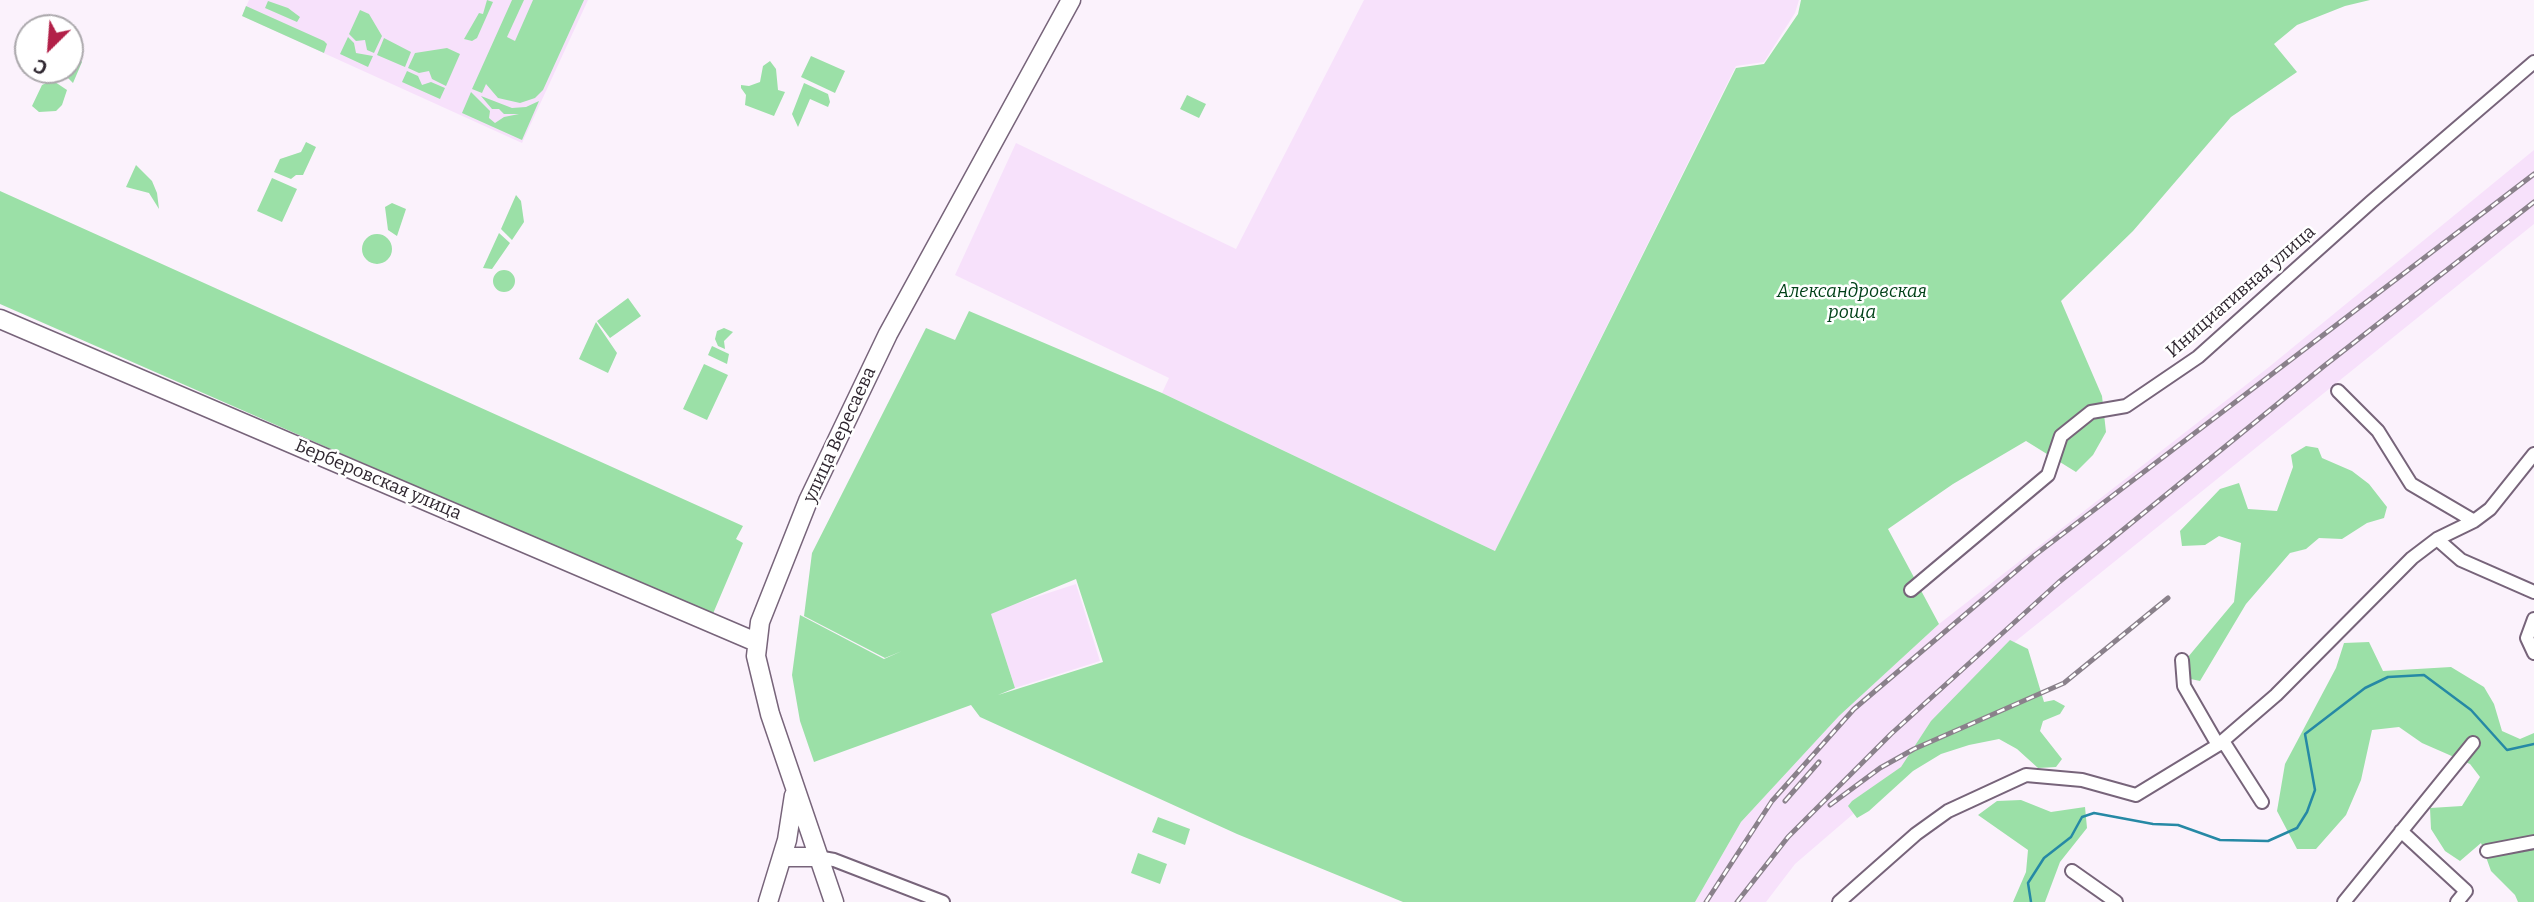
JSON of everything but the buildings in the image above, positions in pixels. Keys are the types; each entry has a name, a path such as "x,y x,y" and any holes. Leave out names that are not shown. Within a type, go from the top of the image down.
{"main road":[{"name":"улица Вересаева","path":"768,902 782,857 794,788 770,715 756,642 769,596 808,501 888,334 1071,0"},
{"name":"Берберовская улица","path":"0,319 756,642"},
{"path":"794,788 834,902"},
{"path":"782,857 817,857"}],"street":[{"name":"Инициативная улица","path":"1910,590 2048,475 2061,436 2091,412 2126,406 2198,357 2371,202 2534,62"},
{"path":"2338,391 2378,431 2411,484 2474,521"},
{"path":"1839,902 1916,834 1948,811 2026,775 2082,780 2136,795 2220,743 2267,704 2412,558 2437,539 2474,521 2490,509 2534,454"},
{"path":"2437,539 2461,560 2534,592"},
{"path":"2534,620 2527,638 2534,653"},
{"path":"2182,660 2184,686 2262,802"},
{"path":"2344,902 2473,743"},
{"path":"2401,831 2466,891 2457,902"},
{"path":"2487,851 2534,842"},
{"path":"817,857 834,860 943,902"},
{"path":"2072,871 2116,902"}],"shaded area":[{"path":"249,0 588,0 522,143 242,16"},
{"path":"1364,0 1799,0 1795,13 1764,62 1736,66 1495,551 1162,393 1169,378 955,275 1016,143 1236,249"},
{"path":"2534,150 2534,224 1991,661 1909,766 1795,864 1766,902 1695,902 1741,822 1839,716 1939,624 2269,367"},
{"path":"1076,584 1100,661 1015,688 990,612"}],"green space":[{"path":"487,0 493,2 477,38 472,41 464,39 479,13 483,14"},
{"path":"512,0 524,0 507,37 515,41 533,0 584,0 543,90 535,98 520,103 498,98 486,84 482,93 472,89"},
{"name":"Александровская роща","path":"1801,0 2370,0 2345,6 2297,25 2274,44 2297,72 2231,117 2133,231 2061,301 2102,396 2106,432 2093,455 2076,472 2026,441 1953,484 1888,529 1939,624 1839,716 1741,822 1695,902 1403,902 1237,834 980,717 971,705 814,762 800,721 792,675 800,615 884,659 902,651 885,658 804,616 812,553 926,328 955,340 969,311 1162,393 1495,551 1736,68 1764,64 1798,14","holes":["1076,579 1103,662 998,695 1015,688 991,614"]},
{"path":"268,1 288,8 300,17 297,22 265,8"},
{"path":"246,6 324,41 327,44 324,53 242,16"},
{"path":"360,10 369,14 382,36 374,53 367,50 365,40 356,41 349,34"},
{"path":"348,37 354,43 356,53 373,56 368,67 340,54"},
{"path":"384,38 411,52 405,67 377,55"},
{"path":"447,48 460,54 446,86 432,79 429,71 419,73 408,68 415,53"},
{"path":"811,56 845,71 835,93 801,77"},
{"path":"770,61 776,69 778,90 785,92 774,116 745,105 746,95 741,88 741,85 749,86 760,82 763,66"},
{"path":"407,71 418,76 422,85 431,82 445,88 440,99 402,82"},
{"path":"804,83 828,94 830,102 828,107 810,99 798,127 792,114"},
{"path":"58,84 67,90 62,105 56,111 39,112 32,106 42,85"},
{"path":"471,92 490,111 489,118 495,123 504,117 519,114 504,114 499,109 492,109 481,96 512,108 526,107 539,101 522,140 462,113"},
{"path":"1187,95 1206,104 1199,118 1180,109"},
{"path":"306,142 316,147 303,175 296,175 291,179 274,172 280,159 301,152"},
{"path":"136,165 152,181 159,209 149,193 126,187"},
{"path":"272,178 297,189 282,222 257,211"},
{"path":"0,191 743,526 736,539 743,543 712,616 0,304"},
{"path":"516,195 521,201 524,222 512,240 501,229"},
{"path":"392,203 406,209 397,236 388,230 385,207"},
{"path":"499,233 510,243 492,269 483,268"},
{"path":"377,234 388,238 392,249 388,260 377,264 366,260 362,249 366,238"},
{"path":"504,270 514,277 515,281 508,291 504,292 494,285 493,281 500,271"},
{"path":"628,298 641,316 610,338 597,321"},
{"path":"596,322 617,353 608,373 579,359"},
{"path":"724,328 733,332 724,341 725,349 718,346 715,339 717,331"},
{"path":"712,346 729,354 727,364 708,355"},
{"path":"704,364 728,375 707,420 683,409"},
{"path":"2306,446 2318,448 2322,458 2352,471 2369,484 2387,507 2384,518 2367,523 2342,539 2319,538 2306,549 2290,553 2246,604 2200,681 2186,678 2188,657 2234,602 2241,543 2219,536 2205,545 2182,546 2180,531 2220,489 2239,483 2248,509 2277,511 2293,467 2291,455"},
{"path":"2010,640 2028,649 2044,702 2054,700 2065,706 2060,714 2043,721 2040,731 2062,759 2056,767 2038,768 2017,749 1999,739 1969,745 1941,754 1913,771 1869,811 1857,818 1848,806 1852,801 1901,767 1931,721"},
{"path":"2369,642 2383,671 2451,667 2484,687 2494,704 2502,731 2520,739 2534,733 2534,902 2518,902 2515,895 2491,871 2481,843 2460,861 2445,851 2431,829 2430,808 2462,806 2480,777 2470,764 2422,743 2399,727 2372,730 2361,780 2346,815 2316,849 2297,849 2277,811 2285,764 2336,668 2344,643"},
{"path":"2021,800 2051,812 2085,807 2087,828 2060,862 2045,902 2013,902 2026,872 2028,850 1978,815 1997,801"},
{"path":"1158,817 1190,829 1185,845 1152,832"},
{"path":"1138,853 1167,864 1160,884 1131,873"}],"waterway":[{"path":"2031,902 2028,883 2044,858 2071,837 2082,817 2094,813 2153,824 2178,825 2220,840 2268,841 2297,828 2307,812 2315,790 2305,734 2365,688 2388,677 2424,675 2471,710 2507,750 2534,744"}],"railway":[{"path":"1706,902 1772,801 1854,709 2035,555 2534,174"},
{"path":"1737,902 1788,837 1891,734 2059,582 2324,366 2534,202"},
{"path":"1830,805 1880,768 1914,749 2064,683 2168,598"},
{"path":"1785,801 1819,762"}]}
